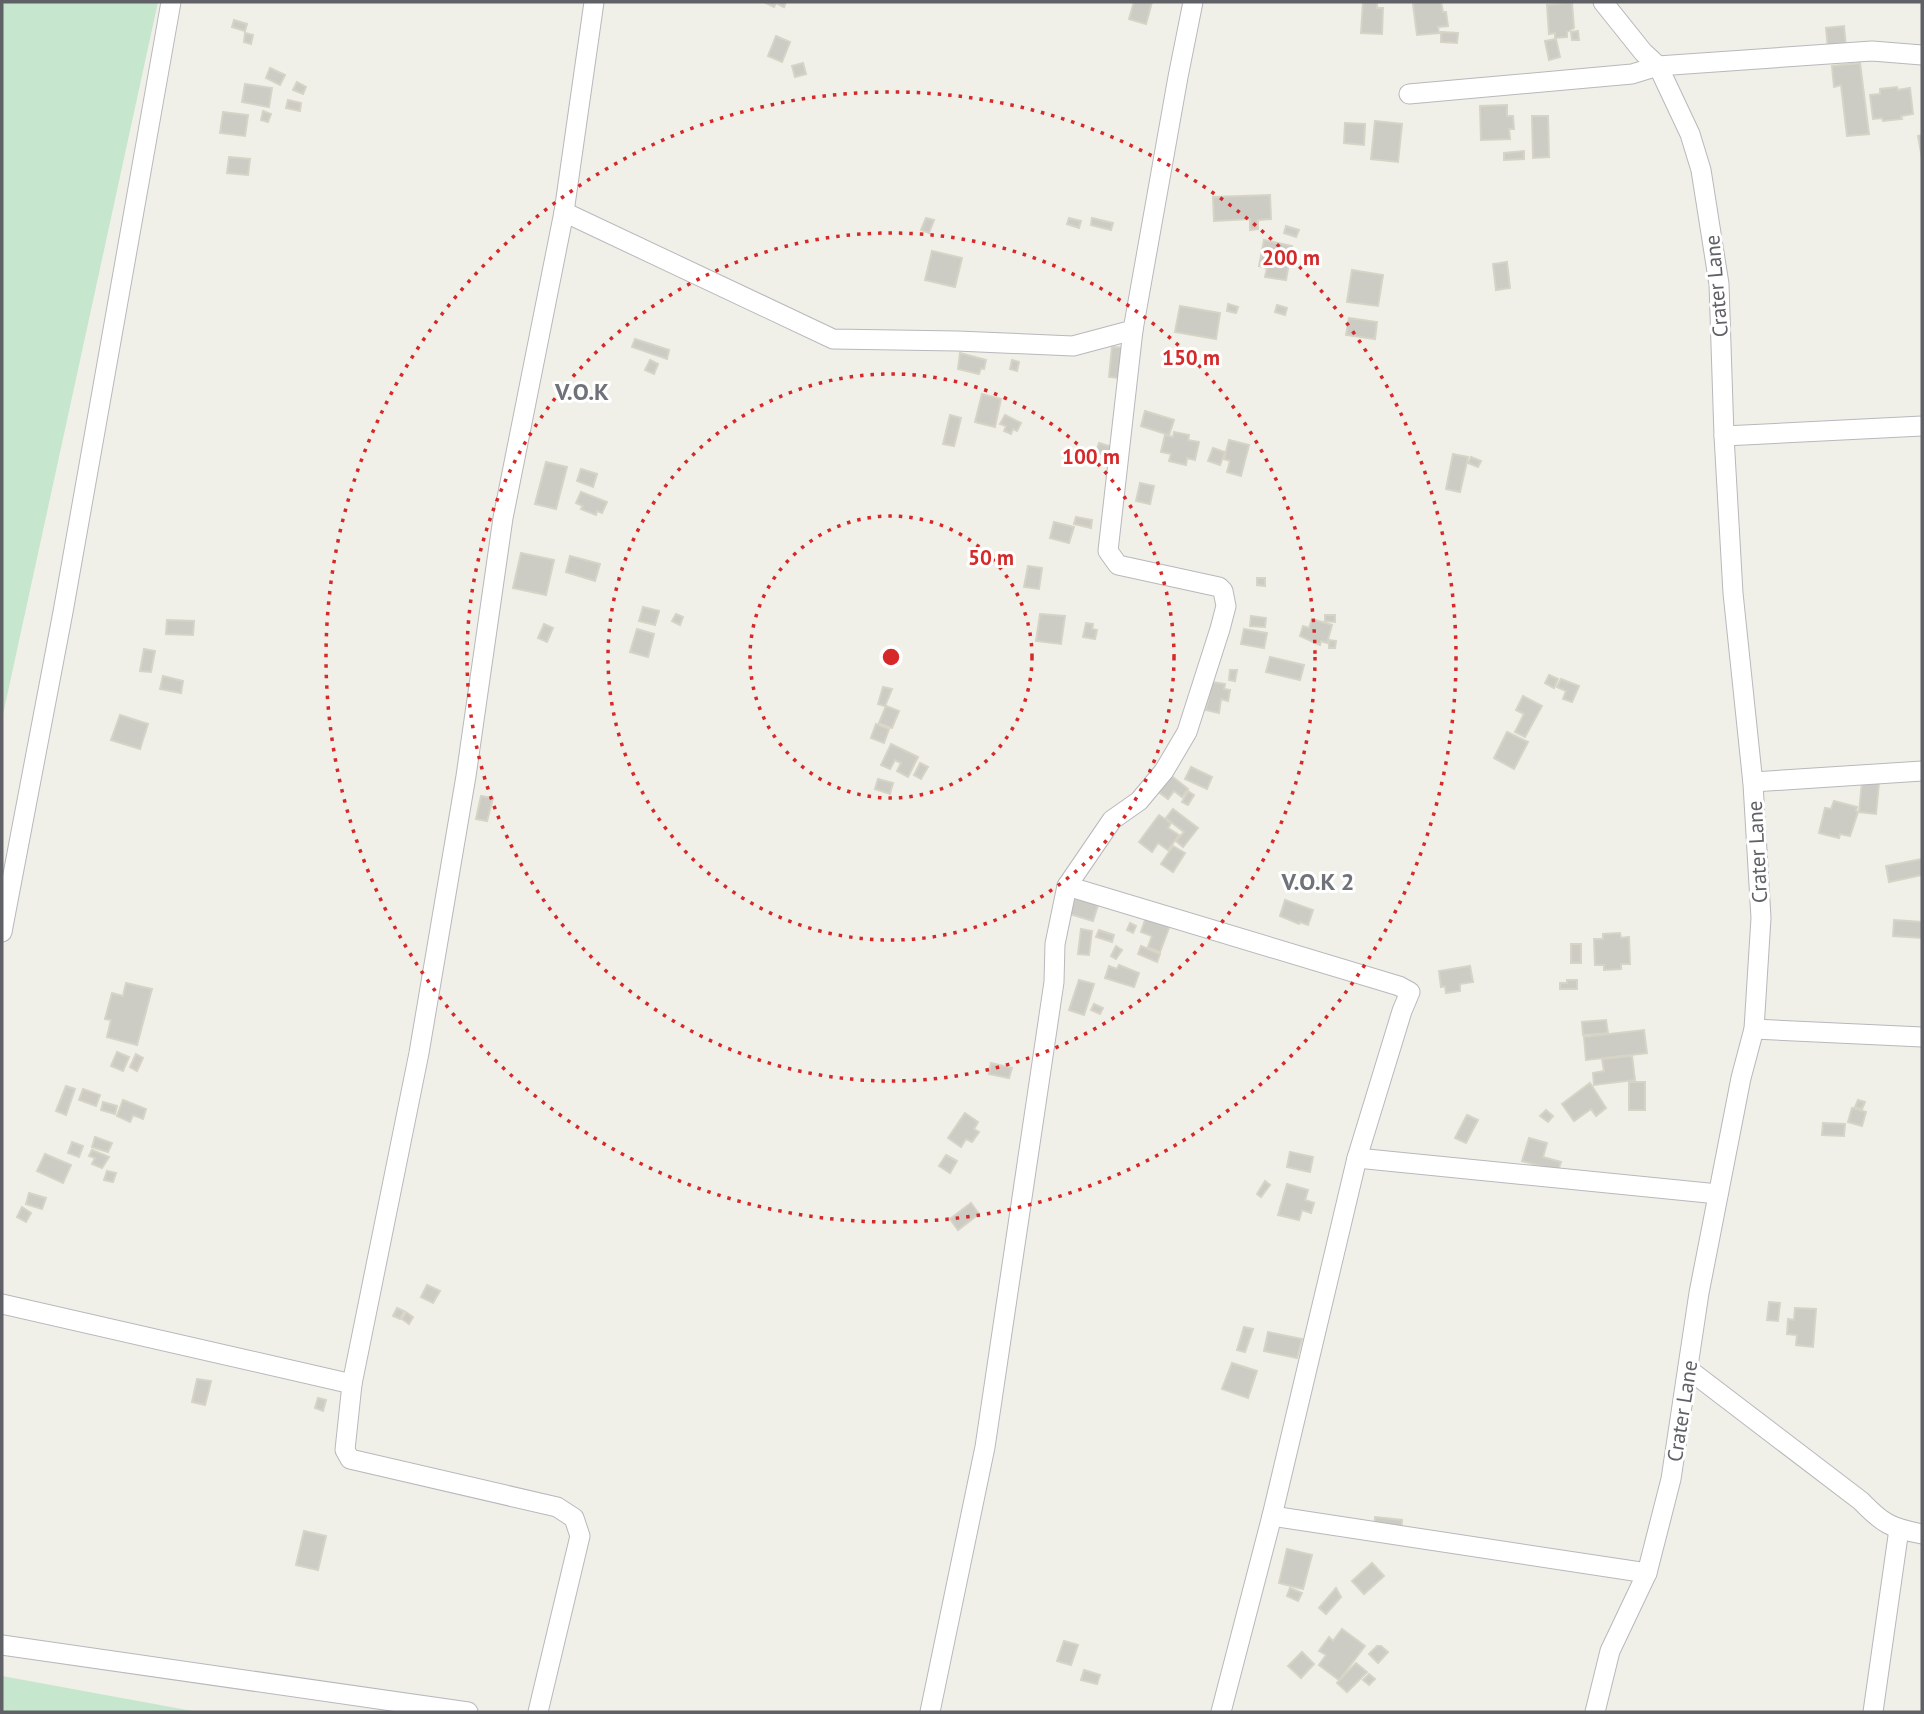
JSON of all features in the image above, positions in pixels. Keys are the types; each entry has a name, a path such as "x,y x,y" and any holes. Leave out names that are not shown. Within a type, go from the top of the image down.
{"street":[{"path":"2,932 60,625 171,2"},
{"path":"538,1712 580,1536 574,1518 557,1507 350,1459 345,1450 352,1384 419,1052 466,776 503,518 564,212 594,2"},
{"path":"930,1712 985,1447 1054,982 1055,944 1067,886 1112,820 1139,801 1164,771 1186,732 1226,606 1226,597 1219,587 1118,565 1108,551 1133,330 1193,2"},
{"name":"Crater Lane","path":"1595,1712 1610,1651 1647,1573 1671,1479 1699,1293 1741,1078 1754,1029 1761,918 1753,782 1733,593 1719,284 1701,170 1690,134 1658,66 1643,52 1603,2"},
{"path":"1409,94 1632,74 1658,66 1872,51 1922,55"},
{"path":"564,212 833,339 1073,346 1133,330"},
{"path":"1724,436 1922,426"},
{"path":"1753,782 1922,771"},
{"path":"1067,886 1228,933 1399,986 1410,992 1357,1158 1272,1516 1221,1712"},
{"path":"1754,1029 1922,1037"},
{"path":"1357,1158 1718,1194"},
{"path":"2,1304 352,1384"},
{"path":"1688,1369 1861,1501 1881,1521 1899,1529 1922,1534"},
{"path":"1272,1516 1647,1573"},
{"path":"1873,1712 1899,1529"},
{"path":"2,1645 468,1712"}],"green space":[{"path":"2,2 158,2 2,719"},
{"path":"2,1676 198,1712 2,1712"}],"building":[{"path":"764,2 786,2 784,7 776,3 774,7"},
{"path":"1134,2 1152,2 1146,24 1129,19"},
{"path":"1363,2 1377,2 1377,8 1383,8 1382,34 1361,33"},
{"path":"1441,2 1448,26 1438,27 1439,33 1417,35 1413,4"},
{"path":"1572,3 1574,28 1567,32 1567,37 1555,38 1555,33 1549,34 1547,5"},
{"path":"234,20 247,24 245,31 232,27"},
{"path":"1844,26 1846,47 1828,49 1826,28"},
{"path":"1578,31 1579,40 1572,40 1571,32"},
{"path":"1441,32 1458,33 1457,43 1441,42"},
{"path":"245,33 253,35 251,44 244,42"},
{"path":"776,36 790,42 782,62 768,56"},
{"path":"1556,39 1560,57 1549,60 1545,41"},
{"path":"803,63 806,74 795,77 792,66"},
{"path":"1860,63 1869,134 1847,136 1841,85 1834,87 1832,66"},
{"path":"270,68 285,75 280,85 266,78"},
{"path":"297,82 306,87 303,94 293,90"},
{"path":"245,84 272,88 269,107 242,102"},
{"path":"1897,87 1898,90 1910,88 1913,114 1901,116 1902,119 1873,119 1870,95 1880,94 1880,89"},
{"path":"288,100 301,103 300,111 286,108"},
{"path":"1507,105 1507,116 1513,116 1514,129 1509,129 1510,139 1481,140 1480,106"},
{"path":"263,111 271,114 268,122 261,120"},
{"path":"223,112 248,115 245,136 220,133"},
{"path":"1532,116 1548,116 1549,157 1533,158"},
{"path":"1375,121 1402,124 1398,162 1371,159"},
{"path":"1345,123 1365,124 1364,145 1344,143"},
{"path":"1922,135 1922,158 1918,136"},
{"path":"1524,151 1524,159 1504,160 1504,153"},
{"path":"229,157 250,159 248,175 227,173"},
{"path":"1270,195 1271,219 1258,220 1258,229 1250,230 1250,219 1214,221 1213,197"},
{"path":"926,218 934,220 929,233 921,230"},
{"path":"1069,218 1081,221 1079,228 1067,224"},
{"path":"1092,218 1113,223 1111,230 1091,225"},
{"path":"1286,226 1299,230 1296,237 1284,233"},
{"path":"1264,240 1292,246 1286,280 1265,277 1267,268 1259,266"},
{"path":"932,251 962,258 955,287 925,280"},
{"path":"1507,262 1510,288 1496,290 1493,264"},
{"path":"1352,270 1383,275 1378,306 1347,302"},
{"path":"1228,304 1238,307 1236,313 1227,311"},
{"path":"1277,305 1287,308 1285,315 1275,312"},
{"path":"1180,306 1220,313 1216,339 1175,332"},
{"path":"1349,318 1377,322 1375,339 1346,335"},
{"path":"635,339 669,350 667,359 632,347"},
{"path":"1112,347 1128,348 1125,379 1109,377"},
{"path":"960,353 986,360 984,369 981,368 979,374 958,369"},
{"path":"650,360 658,364 654,374 645,370"},
{"path":"1012,360 1019,362 1017,371 1010,369"},
{"path":"982,394 1001,399 995,427 975,422"},
{"path":"1145,411 1174,420 1169,435 1141,426"},
{"path":"950,415 961,418 954,446 943,444"},
{"path":"1005,415 1021,423 1017,431 1013,429 1011,434 1004,431 1006,426 1000,424"},
{"path":"1174,432 1189,435 1188,440 1199,442 1195,460 1187,458 1186,465 1169,461 1171,454 1161,452 1165,435 1173,437"},
{"path":"1229,440 1249,445 1241,476 1227,472 1230,461 1224,459"},
{"path":"1099,443 1112,447 1109,456 1096,452"},
{"path":"1213,448 1225,452 1220,465 1208,461"},
{"path":"1453,454 1468,457 1460,492 1446,489"},
{"path":"1471,457 1481,461 1478,467 1468,463"},
{"path":"546,462 567,467 556,509 535,504"},
{"path":"581,469 597,474 593,487 577,481"},
{"path":"1140,483 1154,486 1150,504 1136,501"},
{"path":"581,492 607,502 602,513 597,511 596,515 581,509 583,506 576,503"},
{"path":"1076,517 1092,520 1091,528 1074,524"},
{"path":"1054,522 1074,527 1069,543 1050,538"},
{"path":"521,553 554,560 546,595 513,588"},
{"path":"570,556 600,564 595,581 566,572"},
{"path":"1028,566 1042,568 1039,589 1024,587"},
{"path":"1257,578 1265,578 1265,586 1257,585"},
{"path":"643,607 659,611 655,625 639,621"},
{"path":"676,614 683,617 680,625 672,621"},
{"path":"1040,614 1065,616 1061,644 1036,641"},
{"path":"1325,615 1335,615 1335,622 1325,621"},
{"path":"1251,616 1266,618 1265,627 1250,626"},
{"path":"1312,619 1332,625 1327,643 1321,641 1320,645 1300,636 1303,626 1309,628"},
{"path":"167,620 194,621 193,635 166,634"},
{"path":"1086,623 1093,624 1092,629 1097,630 1095,639 1083,637"},
{"path":"544,624 553,628 547,642 538,638"},
{"path":"637,629 654,634 648,657 630,652"},
{"path":"1244,629 1267,633 1264,648 1241,644"},
{"path":"1329,640 1336,641 1335,648 1329,648"},
{"path":"144,649 155,651 151,672 140,671"},
{"path":"1270,657 1304,665 1300,680 1266,672"},
{"path":"1230,670 1237,670 1235,681 1229,680"},
{"path":"1549,675 1558,679 1554,688 1545,683"},
{"path":"163,676 183,681 181,693 160,689"},
{"path":"1561,679 1579,686 1572,702 1563,699 1566,691 1557,687"},
{"path":"1212,682 1225,684 1224,689 1230,690 1228,701 1221,699 1219,713 1206,710"},
{"path":"883,687 892,689 885,706 878,704"},
{"path":"1523,696 1542,706 1525,737 1515,732 1524,714 1516,710"},
{"path":"886,706 899,711 892,728 879,723"},
{"path":"120,715 148,724 140,749 111,740"},
{"path":"876,724 889,729 884,743 871,738"},
{"path":"1507,732 1528,742 1514,769 1494,758"},
{"path":"891,744 918,757 908,777 897,771 901,763 895,760 890,769 881,765"},
{"path":"920,763 928,767 921,779 914,775"},
{"path":"1191,767 1212,777 1207,789 1185,779"},
{"path":"1169,774 1188,789 1182,797 1174,791 1168,799 1156,790"},
{"path":"878,779 893,783 890,794 875,789"},
{"path":"1862,782 1879,783 1876,814 1859,812"},
{"path":"1188,791 1194,795 1188,805 1182,802"},
{"path":"481,796 493,798 487,821 476,819"},
{"path":"1834,801 1857,807 1858,812 1850,836 1840,834 1839,838 1819,833 1825,808 1831,809"},
{"path":"1173,809 1198,828 1183,847 1176,841 1184,832 1166,818"},
{"path":"1159,815 1171,823 1168,828 1179,835 1168,850 1158,843 1152,852 1139,842"},
{"path":"1173,846 1185,853 1173,872 1161,864"},
{"path":"1922,859 1922,875 1889,882 1886,866"},
{"path":"1076,895 1099,902 1093,921 1070,914"},
{"path":"1285,900 1313,910 1308,925 1280,916"},
{"path":"1146,917 1170,925 1160,952 1148,947 1152,936 1141,932"},
{"path":"1894,920 1922,922 1922,938 1893,936"},
{"path":"1130,923 1136,926 1133,933 1127,930"},
{"path":"1081,929 1092,931 1089,955 1078,954"},
{"path":"1099,930 1114,935 1112,942 1096,937"},
{"path":"1620,933 1621,938 1629,937 1630,964 1621,964 1621,969 1604,970 1604,965 1595,965 1594,939 1603,939 1603,934"},
{"path":"1571,944 1581,944 1581,963 1571,963"},
{"path":"1116,946 1122,950 1116,959 1111,956"},
{"path":"1141,946 1160,954 1157,962 1138,954"},
{"path":"1119,965 1139,973 1134,987 1105,978 1109,966 1117,969"},
{"path":"1470,966 1473,982 1460,984 1460,991 1446,993 1445,986 1441,987 1439,971"},
{"path":"1079,980 1094,984 1084,1015 1069,1010"},
{"path":"1567,980 1577,980 1577,989 1560,989 1560,983 1567,983"},
{"path":"126,983 152,989 137,1045 107,1037 111,1020 105,1019 112,993 123,996"},
{"path":"1094,1004 1103,1008 1100,1014 1091,1010"},
{"path":"1606,1020 1608,1033 1583,1035 1582,1022"},
{"path":"1644,1030 1647,1053 1586,1060 1584,1037"},
{"path":"117,1052 129,1057 123,1071 111,1066"},
{"path":"136,1054 143,1058 137,1071 130,1067"},
{"path":"1632,1056 1635,1080 1594,1085 1593,1073 1604,1071 1602,1059"},
{"path":"991,1063 1012,1068 1009,1078 989,1074"},
{"path":"1629,1082 1645,1082 1645,1110 1629,1110"},
{"path":"1590,1083 1606,1108 1596,1116 1591,1109 1574,1121 1562,1104"},
{"path":"66,1086 75,1089 66,1115 56,1111"},
{"path":"83,1089 100,1095 96,1106 79,1100"},
{"path":"123,1100 146,1109 143,1119 133,1115 130,1122 117,1116"},
{"path":"1858,1100 1865,1102 1862,1109 1855,1107"},
{"path":"103,1102 117,1106 115,1114 101,1110"},
{"path":"1852,1108 1866,1112 1862,1126 1848,1122"},
{"path":"1546,1110 1553,1116 1548,1122 1540,1116"},
{"path":"965,1113 978,1122 974,1129 979,1132 972,1142 966,1139 961,1147 948,1138"},
{"path":"1467,1115 1478,1120 1466,1143 1455,1138"},
{"path":"1823,1123 1845,1124 1844,1136 1822,1135"},
{"path":"95,1137 112,1143 108,1152 92,1147"},
{"path":"1529,1138 1547,1143 1543,1157 1561,1162 1558,1171 1522,1161"},
{"path":"72,1142 83,1146 79,1157 68,1153"},
{"path":"92,1150 109,1157 102,1168 92,1164 95,1158 89,1156"},
{"path":"1290,1152 1313,1157 1310,1172 1287,1167"},
{"path":"45,1154 71,1165 63,1183 37,1171"},
{"path":"946,1155 957,1161 950,1173 939,1166"},
{"path":"107,1171 116,1173 113,1182 104,1180"},
{"path":"1265,1181 1270,1185 1261,1197 1257,1194"},
{"path":"1287,1184 1308,1190 1305,1200 1314,1203 1311,1213 1302,1210 1299,1220 1278,1215"},
{"path":"29,1193 46,1198 42,1209 26,1204"},
{"path":"971,1203 979,1214 958,1230 950,1219"},
{"path":"22,1207 31,1213 26,1222 17,1217"},
{"path":"427,1285 440,1291 433,1303 421,1297"},
{"path":"1769,1302 1780,1303 1778,1321 1767,1320"},
{"path":"397,1308 404,1311 400,1319 393,1316"},
{"path":"1795,1308 1816,1309 1813,1347 1796,1345 1797,1335 1787,1334 1788,1319 1794,1320"},
{"path":"406,1312 413,1317 409,1324 402,1319"},
{"path":"1244,1327 1253,1329 1245,1352 1237,1350"},
{"path":"1268,1332 1302,1339 1297,1358 1264,1351"},
{"path":"1232,1363 1257,1371 1248,1398 1222,1389"},
{"path":"197,1379 211,1381 205,1405 192,1402"},
{"path":"318,1398 326,1400 323,1411 315,1408"},
{"path":"1375,1517 1402,1520 1401,1534 1374,1531"},
{"path":"304,1531 326,1536 318,1570 296,1565"},
{"path":"1287,1549 1312,1555 1303,1589 1279,1583"},
{"path":"1372,1563 1384,1576 1364,1594 1352,1581"},
{"path":"1290,1588 1302,1593 1298,1601 1287,1596"},
{"path":"1336,1588 1341,1597 1326,1614 1319,1608"},
{"path":"1342,1629 1365,1646 1339,1680 1319,1665 1326,1655 1319,1651 1329,1637 1333,1641"},
{"path":"1064,1641 1078,1645 1071,1665 1057,1661"},
{"path":"1377,1646 1388,1652 1378,1663 1369,1654"},
{"path":"1302,1652 1314,1664 1301,1678 1288,1666"},
{"path":"1356,1663 1367,1672 1347,1692 1337,1683"},
{"path":"1084,1670 1100,1675 1097,1684 1081,1680"},
{"path":"1369,1674 1375,1679 1369,1685 1363,1680"}],"district":[{"name":"V.O.K","path":"582,391"},
{"name":"V.O.K 2","path":"1318,881"}]}
